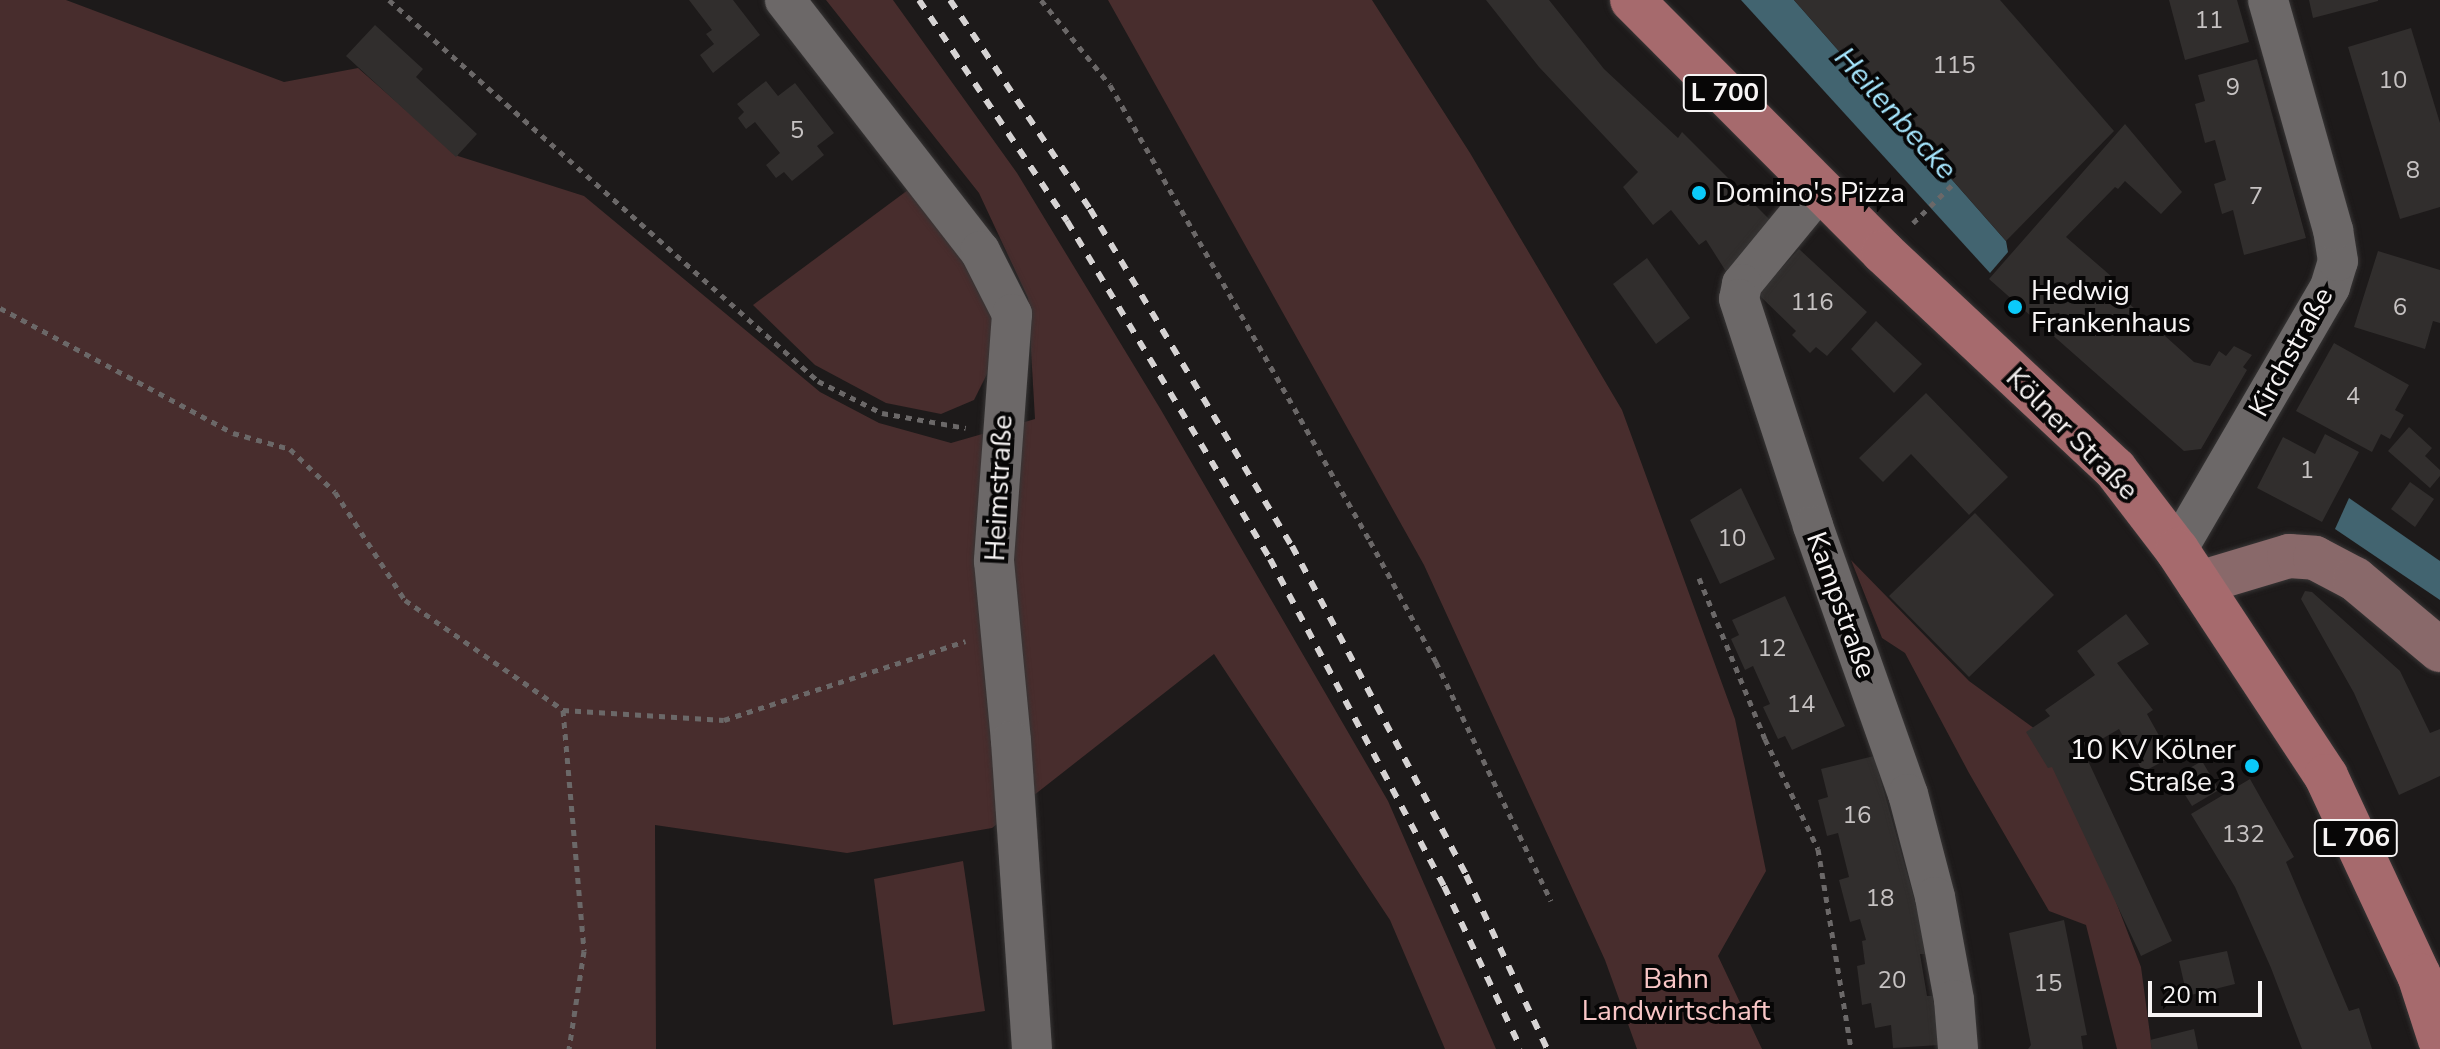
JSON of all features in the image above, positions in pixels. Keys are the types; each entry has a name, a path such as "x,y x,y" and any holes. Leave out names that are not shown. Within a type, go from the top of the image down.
{"main road":[{"name":"Kölner Straße","path":"1632,0 1820,189 2115,469 2188,566 2326,776 2419,975 2440,1040"},
{"path":"2188,566 2289,556 2315,558 2355,579 2440,650"}],"street":[{"name":"Heimstraße","path":"785,0 980,251 1012,314 1002,416 994,561 1032,1049"},
{"name":"Kirchstraße","path":"2188,566 2330,287 2338,261 2333,230 2268,0"},
{"name":"Kampstraße","path":"1820,189 1742,284 1739,299 1813,526 1908,794 1935,897 1954,1000 1958,1049"}],"path":[{"path":"389,0 818,381 882,413 944,426 976,429 1002,416"},
{"path":"1041,0 1110,85 1362,527 1436,662 1551,901"},
{"path":"1921,215 1954,183"},
{"path":"0,308 233,433 290,449 335,492 405,600 563,710 724,720 955,642 1001,637"},
{"path":"1699,578 1765,739 1818,849 1851,1049"},
{"path":"563,710 584,951 569,1049"}],"green space":[{"path":"0,0 66,0 284,82 358,68 458,156 584,196 820,392 879,423 951,443 1035,419 1028,298 979,193 826,0 893,0 1017,173 1161,410 1388,801 1496,1049 1445,1049 1390,920 1214,654 992,828 847,853 655,825 656,1049 0,1049"},
{"name":"Bahn Landwirtschaft","path":"1108,0 1372,0 1470,153 1622,410 1735,719 1766,871 1718,956 1762,1049 1637,1049 1605,960 1424,565"},
{"path":"912,187 968,261 990,306 994,360 974,400 941,414 886,403 815,365 753,305"},
{"path":"1851,560 1969,681 2035,729 2113,894 2141,967 2152,1049 2117,1049 2086,925 2049,911 1969,773 1905,653 1882,638"},
{"path":"963,861 985,1011 893,1025 874,879"}],"water":[{"path":"1741,0 1794,0 2006,241 2008,252 1990,273"},
{"path":"2349,498 2440,561 2440,600 2335,529"}],"building":[{"path":"689,0 733,0 760,35 713,73 700,55 714,44 706,34 712,30"},
{"path":"1486,0 1549,0 1604,69 1678,138 1682,132 1773,223 1727,273 1706,240 1699,245 1671,210 1653,225 1623,187 1638,172 1539,67"},
{"path":"1794,0 2000,0 2114,131 2006,241"},
{"path":"2169,0 2237,0 2249,42 2185,60"},
{"path":"2309,0 2378,0 2378,1 2313,18"},
{"path":"375,25 423,69 416,77 477,134 456,157 346,56"},
{"path":"2411,28 2440,123 2440,207 2400,219 2348,47"},
{"path":"2257,59 2306,238 2244,255 2233,210 2222,214 2214,184 2226,180 2215,140 2205,143 2195,104 2205,101 2198,75"},
{"path":"766,81 778,96 795,83 834,133 817,146 824,155 792,181 784,172 776,178 766,165 780,153 755,122 746,129 738,118 744,112 737,104"},
{"path":"2125,124 2182,192 2161,214 2125,181 2118,189 2115,187 2066,237 2111,276 2106,283 2194,362 2210,366 2219,351 2226,356 2234,346 2252,355 2243,367 2247,370 2201,449 2184,451 1989,279"},
{"path":"1799,249 1867,312 1827,356 1816,347 1810,353 1792,335 1796,331 1758,294"},
{"path":"2378,251 2440,270 2440,323 2433,321 2425,349 2354,327"},
{"path":"1647,258 1690,318 1656,344 1613,284"},
{"path":"1876,321 1922,364 1894,393 1851,349"},
{"path":"2334,343 2409,385 2395,410 2404,415 2390,439 2381,434 2372,452 2296,411"},
{"path":"1926,393 2008,477 1969,515 1911,454 1883,482 1859,458"},
{"path":"2409,427 2432,448 2425,456 2440,470 2440,476 2430,488 2388,451"},
{"path":"2325,434 2359,452 2322,522 2257,488 2283,437 2315,454"},
{"path":"2410,482 2434,499 2415,527 2391,509"},
{"path":"1741,488 1775,559 1720,584 1690,520"},
{"path":"1975,513 2054,595 1969,677 1889,596"},
{"path":"2305,591 2312,592 2400,671 2430,733 2440,729 2440,776 2399,795 2354,693 2301,599"},
{"path":"1785,596 1845,726 1792,750 1785,736 1778,739 1763,707 1770,704 1753,666 1745,670 1731,639 1739,635 1732,620"},
{"path":"2126,614 2149,644 2117,663 2153,710 2147,714 2171,757 2143,772 2119,729 2083,750 2172,941 2141,956 2052,767 2048,768 2026,732 2050,716 2045,710 2095,675 2077,651"},
{"path":"1874,756 1923,930 1926,954 1920,954 1927,996 1933,996 1939,1045 1893,1048 1891,1025 1875,1028 1871,1003 1862,1005 1857,966 1865,964 1862,941 1866,940 1860,919 1850,922 1839,880 1849,877 1838,833 1827,836 1818,800 1828,797 1821,769"},
{"name":"10 KV Kölner Straße 3","path":"2252,756 2261,770 2252,776 2243,762"},
{"path":"2202,761 2219,790 2192,806 2174,777"},
{"path":"2250,779 2294,857 2286,862 2349,1011 2359,1008 2372,1049 2302,1049 2235,887 2191,814"},
{"path":"2064,920 2087,1035 2081,1036 2083,1049 2028,1049 2031,1045 2009,933"},
{"path":"2227,951 2235,984 2187,996 2179,961"},
{"path":"2194,1029 2198,1049 2152,1049 2150,1040"}],"railway":[{"path":"919,0 1067,221 1270,559 1444,886 1521,1049"},
{"path":"950,0 1090,209 1292,546 1466,875 1547,1049"}],"place":[{"name":"Domino's Pizza","path":"1699,193"},
{"name":"Hedwig Frankenhaus","path":"2015,307"},
{"name":"10 KV Kölner Straße 3","path":"2252,766"}],"water label":[{"name":"Heilenbecke","path":"1895,114"}]}
